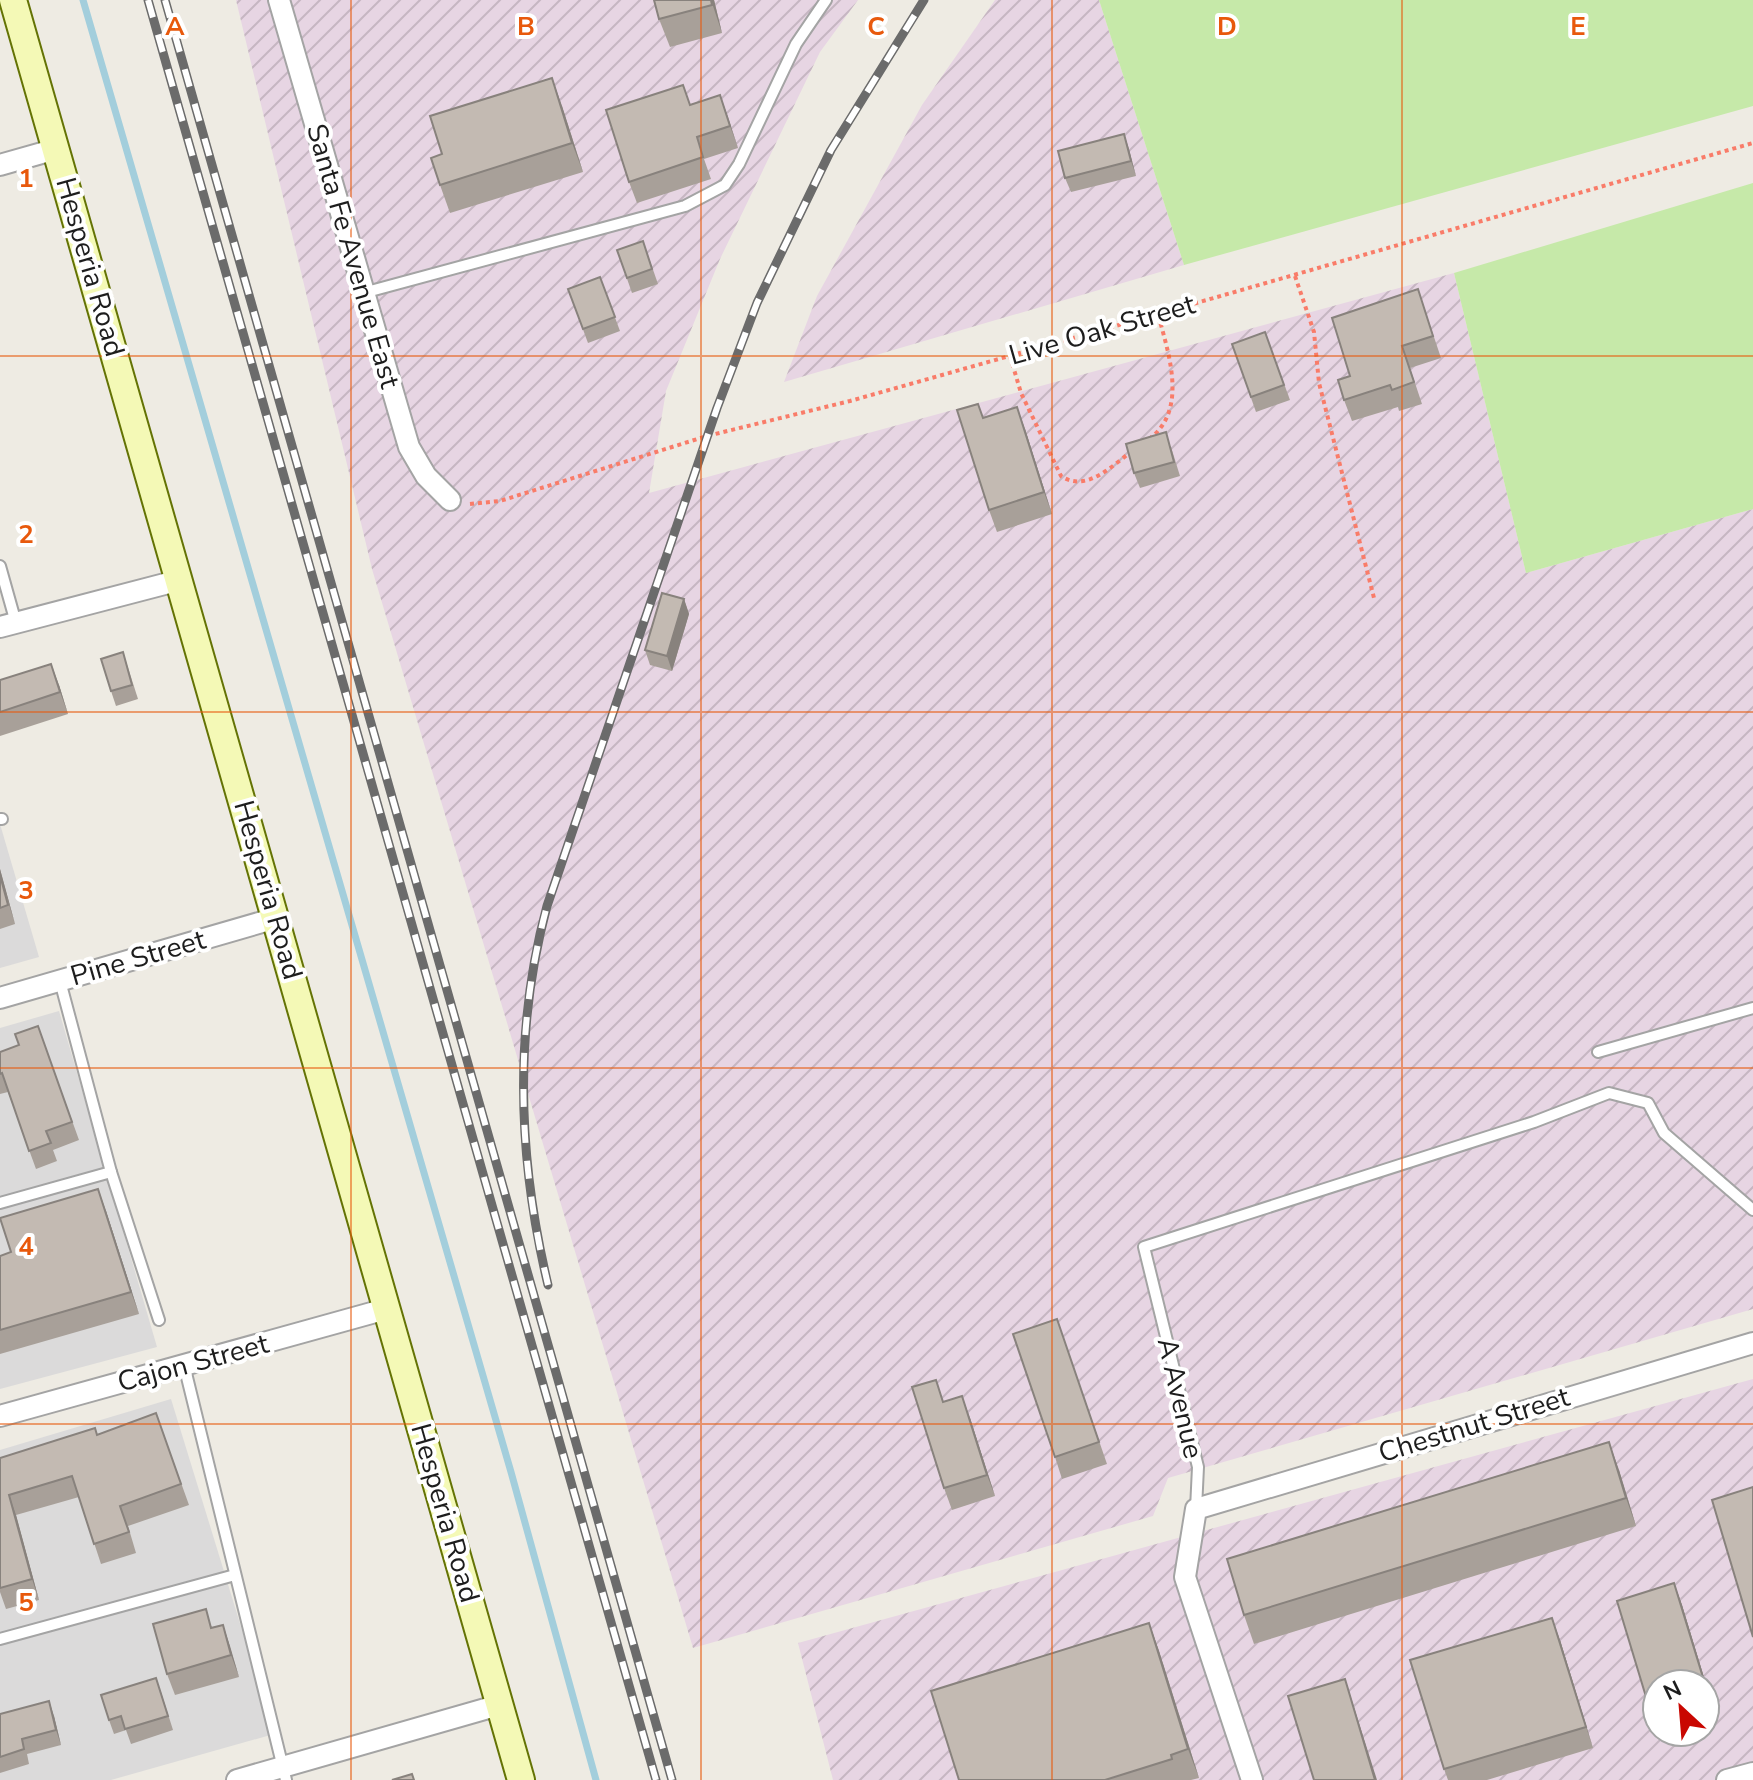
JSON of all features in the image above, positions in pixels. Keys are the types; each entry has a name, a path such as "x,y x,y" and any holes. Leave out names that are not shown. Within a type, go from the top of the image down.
{"main road":[{"name":"Hesperia Road","path":"13,0 521,1780"}],"street":[{"name":"Santa Fe Avenue East","path":"279,0 409,447 426,476 450,500"},
{"path":"0,165 56,149"},
{"path":"8,625 180,580"},
{"name":"Pine Street","path":"0,998 276,918"},
{"name":"Cajon Street","path":"0,1416 386,1309"},
{"name":"Chestnut Street","path":"1196,1509 1753,1343"},
{"name":"A Avenue","path":"1196,1509 1185,1577 1252,1780"},
{"path":"237,1780 284,1774 499,1705"},
{"path":"1727,1780 1753,1773"}],"lane":[{"path":"363,293 685,206 725,185 739,164 796,44 826,0"},
{"path":"0,566 8,625"},
{"path":"60,981 111,1172 159,1320"},
{"path":"1598,1052 1753,1008"},
{"name":"A Avenue","path":"1196,1509 1198,1467 1144,1247 1534,1122 1609,1093 1648,1103 1664,1133 1753,1210"},
{"path":"0,1203 111,1172"},
{"path":"184,1365 284,1774"},
{"path":"0,1639 235,1575"}],"path":[{"name":"Live Oak Street","path":"450,500 471,504 500,501 707,436 1010,356 1753,143"},
{"path":"1295,276 1314,332 1319,383 1374,598"},
{"path":"1010,356 1021,393 1053,464 1071,483 1086,481 1156,434 1172,400 1174,374 1158,314"}],"shaded area":[{"path":"236,0 858,0 820,52 720,259 666,391 649,493 1454,273 1526,573 1753,509 1753,1309 1168,1478 1153,1516 693,1648 372,569"},
{"path":"995,0 1099,0 1184,265 784,382 817,296 922,105"},
{"path":"0,824 39,957 0,968"},
{"path":"59,1011 157,1347 0,1389 0,1028"},
{"path":"1753,1379 1753,1780 833,1780 798,1643"},
{"path":"171,1399 274,1734 111,1780 0,1780 0,1450"}],"green space":[{"path":"1099,0 1753,0 1753,106 1184,265"},
{"path":"1753,183 1753,509 1526,573 1454,273"}],"building":[{"path":"654,0 711,0 712,5 659,19"},
{"path":"552,78 572,143 440,185 431,158 442,154 430,116"},
{"path":"683,85 690,105 720,95 730,126 697,137 703,157 629,182 606,110"},
{"path":"1124,134 1131,161 1065,178 1058,151"},
{"path":"643,241 652,269 627,278 617,250"},
{"path":"600,277 615,317 583,329 568,289"},
{"path":"1418,289 1433,336 1402,346 1414,382 1392,390 1390,385 1344,400 1338,380 1350,376 1332,318"},
{"path":"1265,332 1284,385 1251,397 1232,344"},
{"path":"978,404 983,418 1017,407 1044,492 989,510 957,410"},
{"path":"1166,432 1174,462 1134,473 1126,444"},
{"path":"662,593 684,599 667,656 645,650"},
{"path":"123,652 132,685 111,691 101,659"},
{"path":"51,664 60,692 0,712 0,680"},
{"path":"0,875 8,905 0,908"},
{"path":"38,1026 72,1122 46,1131 51,1143 29,1151 0,1074 0,1052 19,1045 15,1034"},
{"path":"98,1189 131,1292 0,1330 0,1256 11,1252 0,1218"},
{"path":"1057,1319 1099,1442 1055,1457 1013,1334"},
{"path":"936,1380 943,1402 962,1396 987,1475 944,1488 912,1387"},
{"path":"156,1413 181,1484 120,1506 129,1532 94,1544 72,1476 9,1495 32,1579 0,1588 0,1458 95,1428 97,1435"},
{"path":"1609,1442 1626,1498 1244,1615 1227,1559"},
{"path":"1753,1487 1753,1637 1712,1500"},
{"path":"1674,1583 1700,1668 1641,1668 1641,1680 1617,1601"},
{"path":"206,1609 211,1628 223,1625 231,1655 167,1674 153,1624"},
{"path":"1552,1618 1586,1727 1444,1769 1410,1660"},
{"path":"1149,1623 1188,1749 1171,1755 1172,1759 1105,1780 959,1780 931,1691"},
{"path":"156,1678 168,1716 125,1729 121,1716 109,1720 101,1695"},
{"path":"1345,1679 1375,1780 1314,1780 1288,1696"},
{"path":"49,1701 56,1730 22,1739 24,1749 0,1757 0,1714"},
{"path":"412,1774 414,1780 392,1780"}],"waterway":[{"path":"83,0 511,1472 596,1780"}],"railway":[{"path":"148,0 656,1780"},
{"path":"165,0 672,1780"},
{"path":"548,1285 530,1190 524,1096 524,1048 529,1001 547,906 717,408 757,303 831,150 924,0"}]}
